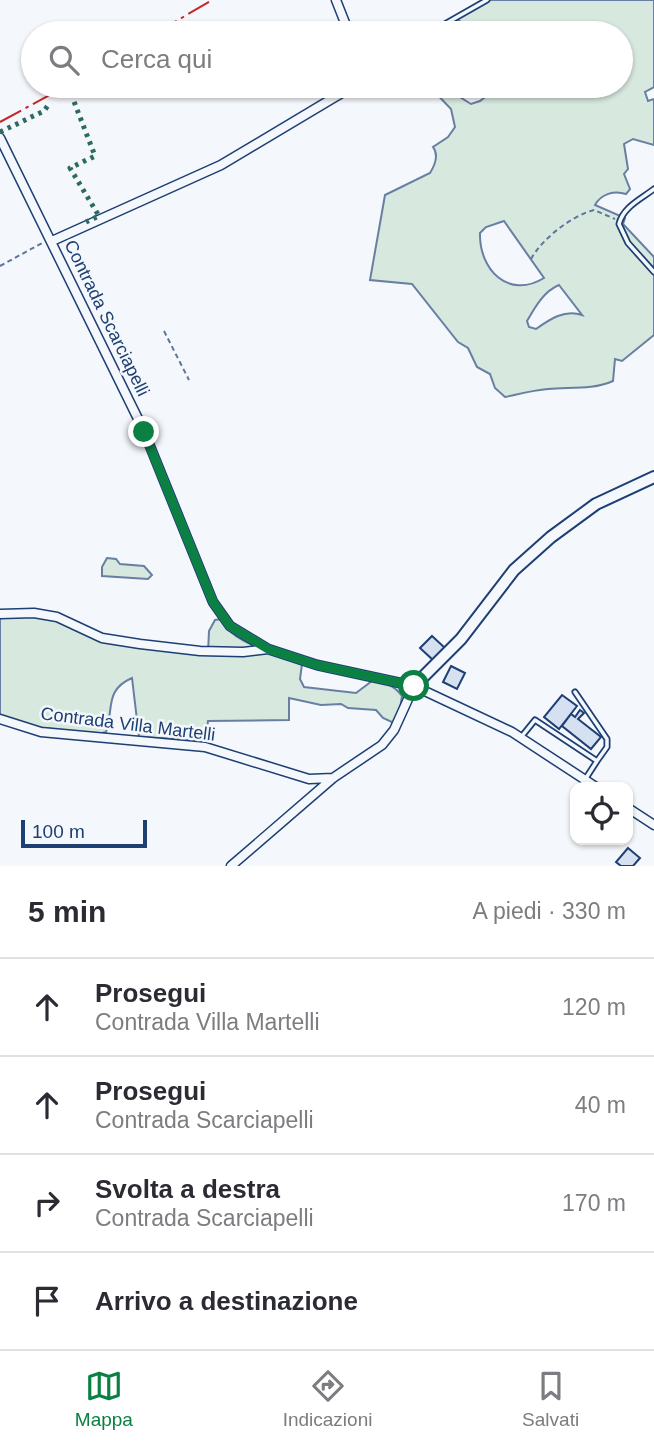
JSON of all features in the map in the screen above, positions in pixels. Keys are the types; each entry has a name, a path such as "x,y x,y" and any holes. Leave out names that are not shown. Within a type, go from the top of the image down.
{"street":[{"path":"336,0 344,21"},
{"path":"52,240 221,165 332,98"},
{"name":"Contrada Scarciapelli","path":"0,138 143,429 213,602 230,626 268,649"},
{"path":"231,866 333,778 382,745 394,730 414,686 461,639 514,570 551,537 596,504 654,477"},
{"path":"0,614 34,613 57,617 102,638 140,644 200,651 243,652 268,649 317,665 414,686 521,738 588,782"},
{"name":"Contrada Villa Martelli","path":"0,719 41,732 205,747 309,779 333,778"},
{"path":"633,811 654,825"}],"lane":[{"path":"450,21 487,0"},
{"path":"654,189 631,206 620,221 621,232 628,243 654,272"},
{"path":"575,692 607,739 607,747 585,780"},
{"path":"521,738 535,720 597,761"}],"path":[{"path":"531,259 537,249 579,215 593,210 620,221"},
{"path":"0,266 52,240"},
{"path":"164,331 189,380"}],"shaded area":[{"path":"488,0 654,0 654,87 645,92 648,101 654,99 654,145 633,139 624,144 628,169 624,174 630,189 626,194 608,194 595,205 625,218 623,224 654,257 654,335 622,361 615,359 613,381 589,387 543,390 505,397 495,388 490,374 477,367 468,348 458,342 412,284 370,280 385,195 430,173 436,160 433,147 448,137 455,127 451,109 440,98 461,98 471,104 484,98 633,98 633,21 457,19","holes":["504,221 544,278 531,284 519,285 498,277 485,258 480,233 486,227","559,285 582,315 564,314 536,329 529,327 527,321 544,295"]},
{"path":"107,558 116,559 120,564 144,566 152,575 148,579 102,576 102,567"},
{"path":"28,615 59,620 102,641 208,653 209,631 215,620 221,619 228,629 246,642 302,664 300,679 304,687 356,693 372,681 389,685 402,696 399,716 394,723 383,718 376,710 348,708 341,704 321,705 289,698 289,720 208,721 205,743 139,737 132,678 117,688 111,701 106,732 98,734 35,727 0,716 0,616"}],"building":[{"path":"432,636 445,648 433,660 420,648"},
{"path":"451,666 465,673 457,689 443,682"},
{"path":"562,695 577,706 559,729 544,717"},
{"path":"580,710 584,713 578,719 601,737 591,749 562,726 571,714 575,717"},
{"path":"628,848 640,858 633,866 621,866 616,862"}],"hedge":[{"path":"73,98 95,156 70,168 99,216 86,222"},
{"path":"0,132 44,111 49,104"}],"power":[{"path":"176,21 212,0"},
{"path":"0,122 44,98"}],"route":[{"path":"144,432 213,602 230,626 268,649 317,665 414,686"}]}
